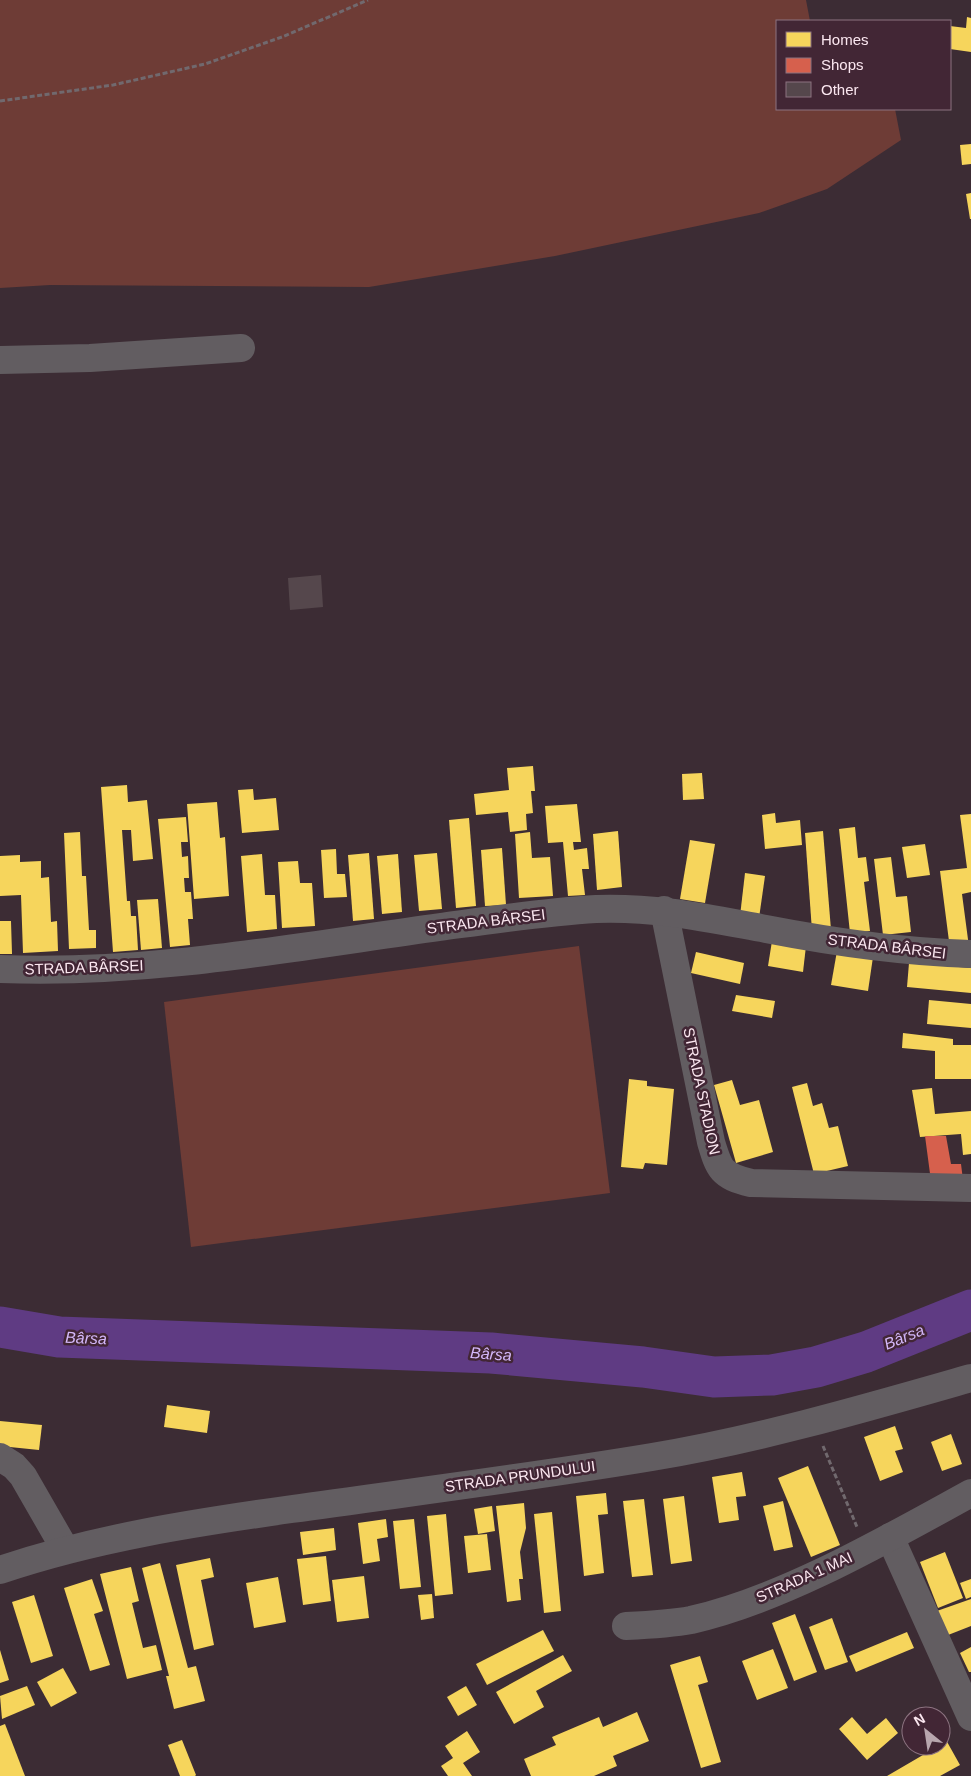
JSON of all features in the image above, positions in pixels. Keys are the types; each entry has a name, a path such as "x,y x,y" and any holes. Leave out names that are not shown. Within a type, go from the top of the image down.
{"street":[{"path":"0,360 90,358 240,348"},
{"name":"STRADA BÂRSEI","path":"0,969 75,970 142,965 228,956 565,911 621,909 664,910 839,941 971,954"},
{"name":"STRADA STADION","path":"664,910 711,1142 721,1171 734,1179 751,1183 971,1188"},
{"name":"STRADA PRUNDULUI","path":"0,1570 65,1549 118,1537 257,1514 653,1457 813,1422 971,1378"},
{"path":"0,1458 14,1466 23,1476 65,1549"},
{"name":"STRADA 1 MAI","path":"626,1626 689,1620 721,1612 800,1580 878,1543 971,1493"},
{"path":"878,1543 971,1717"}],"path":[{"path":"0,101 113,85 205,64 282,38 368,0"},
{"path":"813,1422 878,1543"}],"shaded area":[{"path":"0,0 806,0 810,20 776,20 776,110 895,110 901,140 827,189 759,213 555,256 369,287 50,285 0,288"},
{"path":"579,946 610,1193 191,1247 164,1002"}],"building: Homes":[{"path":"967,17 971,18 971,52 951,49 951,26 966,28"},
{"path":"971,144 971,164 962,165 960,145"},
{"path":"971,193 971,219 970,219 966,194"},
{"path":"533,766 535,791 531,791 533,813 526,814 527,830 510,832 508,812 476,815 474,794 509,790 507,768"},
{"path":"702,773 704,799 683,800 682,774"},
{"path":"127,785 128,802 147,800 153,859 133,861 131,830 122,830 127,901 130,901 131,916 136,916 138,950 113,952 101,787"},
{"path":"253,789 254,800 276,798 279,830 242,833 238,790"},
{"path":"217,802 220,838 225,837 229,896 194,899 187,804"},
{"path":"577,804 581,842 573,842 574,850 587,848 589,869 582,869 585,895 568,896 563,842 548,843 545,806"},
{"path":"775,813 776,823 800,820 802,845 765,849 762,815"},
{"path":"971,814 971,892 962,894 969,947 950,949 940,871 967,868 960,815"},
{"path":"186,817 188,842 181,842 182,857 188,856 189,878 184,878 185,892 191,892 193,919 188,919 190,945 170,947 158,819"},
{"path":"469,818 476,906 456,908 449,820"},
{"path":"855,827 858,858 866,857 869,881 864,882 870,931 850,933 839,829"},
{"path":"618,831 622,887 597,890 593,834"},
{"path":"823,831 831,930 812,931 805,833"},
{"path":"80,832 82,876 86,876 89,930 96,930 96,948 69,949 64,833"},
{"path":"530,832 532,858 550,857 553,896 519,898 515,834"},
{"path":"690,840 715,844 705,903 680,899"},
{"path":"925,844 930,875 907,878 902,847"},
{"path":"502,848 506,905 485,906 481,850"},
{"path":"336,849 337,874 345,874 347,897 324,898 321,850"},
{"path":"369,853 374,919 353,921 348,855"},
{"path":"437,853 442,909 419,911 414,855"},
{"path":"262,854 265,895 275,895 277,929 247,932 241,856"},
{"path":"398,854 402,912 382,914 377,856"},
{"path":"20,855 20,862 41,861 41,878 49,877 51,922 57,921 58,951 23,953 21,895 0,896 0,856"},
{"path":"891,857 896,897 907,896 911,932 883,935 874,859"},
{"path":"298,861 300,883 312,883 315,926 282,928 278,862"},
{"path":"745,873 765,876 759,918 740,916"},
{"path":"158,899 162,948 141,950 137,900"},
{"path":"0,921 11,921 12,954 0,954"},
{"path":"772,941 806,946 803,972 768,966"},
{"path":"837,951 873,957 868,991 831,985"},
{"path":"696,952 744,963 740,984 691,973"},
{"path":"909,963 971,968 971,993 907,987"},
{"path":"736,995 775,1001 772,1018 732,1011"},
{"path":"929,1000 971,1004 971,1028 927,1024"},
{"path":"903,1033 953,1039 953,1045 971,1045 971,1079 935,1079 935,1051 902,1048"},
{"path":"629,1079 647,1081 647,1086 674,1089 667,1165 645,1163 643,1169 621,1167"},
{"path":"732,1080 740,1105 759,1100 773,1152 736,1163 714,1085"},
{"path":"807,1083 813,1106 822,1103 829,1128 838,1126 848,1166 814,1174 792,1087"},
{"path":"932,1088 935,1114 971,1111 971,1154 963,1155 961,1134 920,1137 912,1090"},
{"path":"167,1405 210,1411 207,1433 164,1427"},
{"path":"0,1421 42,1425 39,1450 0,1446"},
{"path":"895,1426 903,1449 895,1451 903,1472 880,1481 864,1437"},
{"path":"951,1434 962,1464 942,1471 931,1442"},
{"path":"808,1466 840,1545 811,1557 778,1478"},
{"path":"742,1472 746,1496 736,1497 739,1520 719,1523 712,1477"},
{"path":"606,1493 608,1514 598,1515 604,1573 584,1576 576,1496"},
{"path":"684,1496 692,1561 671,1564 663,1499"},
{"path":"644,1499 653,1575 632,1577 623,1501"},
{"path":"783,1501 793,1547 774,1551 763,1506"},
{"path":"524,1503 526,1528 520,1552 523,1579 519,1579 521,1600 507,1602 496,1506"},
{"path":"492,1506 495,1531 478,1534 474,1509"},
{"path":"552,1512 561,1611 544,1613 534,1514"},
{"path":"446,1514 453,1594 435,1596 427,1516"},
{"path":"386,1519 388,1537 377,1539 380,1561 363,1564 358,1523"},
{"path":"414,1519 421,1587 400,1589 393,1521"},
{"path":"334,1528 336,1550 303,1555 300,1532"},
{"path":"487,1534 491,1570 468,1573 464,1536"},
{"path":"945,1552 963,1598 938,1608 920,1562"},
{"path":"326,1556 331,1601 303,1605 297,1559"},
{"path":"210,1558 214,1577 201,1580 214,1645 194,1650 176,1565"},
{"path":"160,1563 188,1668 196,1666 205,1701 174,1709 166,1676 169,1676 142,1568"},
{"path":"131,1567 139,1601 132,1603 143,1648 156,1645 162,1670 127,1679 100,1574"},
{"path":"364,1576 369,1618 337,1622 332,1580"},
{"path":"278,1577 286,1622 254,1628 246,1583"},
{"path":"92,1579 103,1611 94,1614 110,1665 90,1671 64,1588"},
{"path":"971,1579 971,1597 966,1599 960,1583"},
{"path":"432,1594 434,1618 421,1620 418,1595"},
{"path":"34,1595 53,1656 31,1663 12,1602"},
{"path":"971,1599 971,1626 943,1637 934,1612"},
{"path":"795,1614 817,1672 794,1681 772,1623"},
{"path":"832,1618 848,1662 825,1670 809,1627"},
{"path":"543,1630 554,1651 487,1685 476,1664"},
{"path":"907,1632 914,1648 856,1672 849,1656"},
{"path":"971,1647 971,1672 969,1672 960,1653"},
{"path":"773,1649 788,1688 757,1700 742,1661"},
{"path":"0,1650 9,1680 0,1683"},
{"path":"563,1655 572,1671 536,1691 544,1707 514,1724 496,1692"},
{"path":"700,1656 708,1682 698,1685 721,1762 701,1768 670,1665"},
{"path":"63,1668 77,1693 51,1707 37,1682"},
{"path":"27,1686 35,1705 2,1719 0,1696"},
{"path":"466,1686 477,1705 458,1716 447,1697"},
{"path":"637,1712 649,1741 613,1756 617,1766 594,1776 531,1776 524,1759 556,1745 552,1737 599,1717 603,1727"},
{"path":"852,1717 867,1734 886,1718 898,1733 867,1760 839,1729"},
{"path":"5,1724 25,1776 0,1776 0,1726"},
{"path":"467,1731 480,1752 463,1763 472,1776 448,1776 441,1766 453,1758 445,1746"},
{"path":"182,1740 195,1776 180,1776 168,1745"},
{"path":"951,1749 960,1765 940,1776 887,1776 921,1756 951,1756"}],"building: Shops":[{"path":"925,1136 946,1136 951,1164 961,1164 963,1180 931,1181"}],"building: Other":[{"path":"321,575 323,607 290,610 288,578"}],"waterway":[{"name":"Bârsa","path":"0,1327 59,1337 491,1353 643,1367 714,1377 772,1375 816,1367 866,1352 971,1310"}]}
